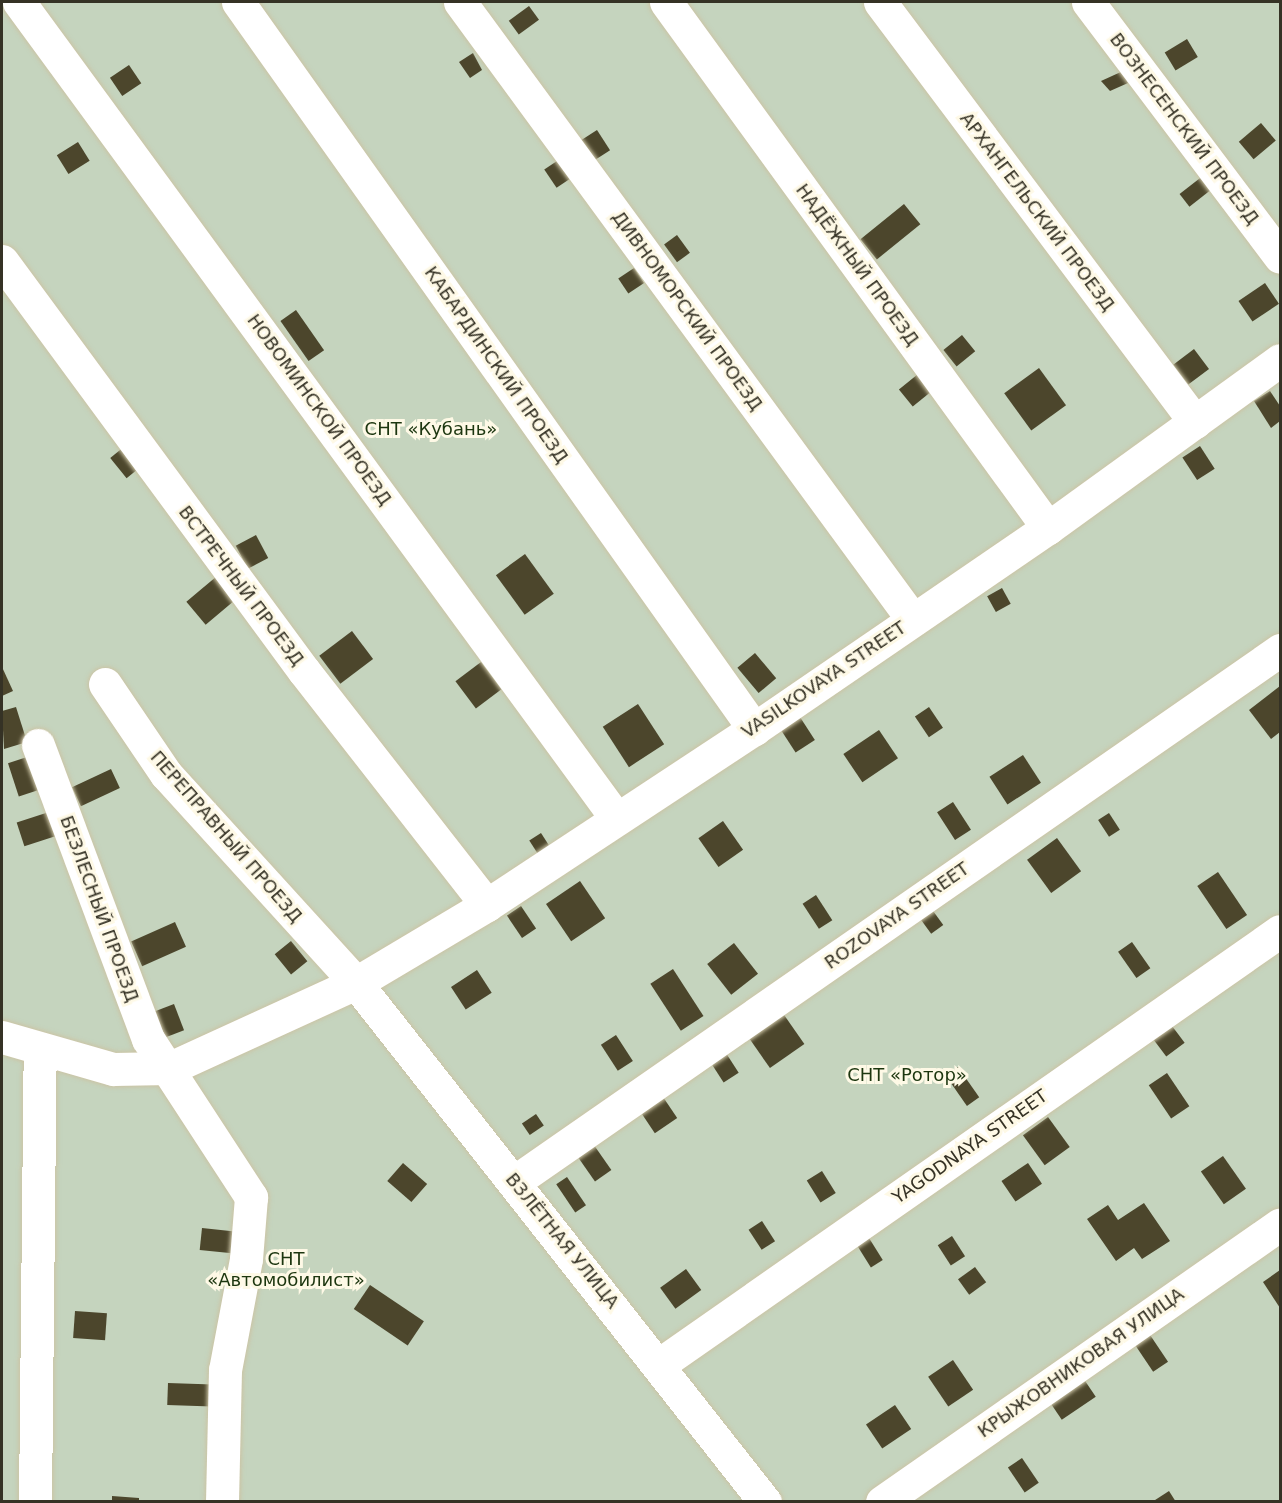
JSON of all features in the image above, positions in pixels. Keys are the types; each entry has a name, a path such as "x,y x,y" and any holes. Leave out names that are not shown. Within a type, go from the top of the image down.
{"street":[{"name":"НОВОМИНСКОЙ ПРОЕЗД","path":"19,2 617,819"},
{"name":"КАБАРДИНСКИЙ ПРОЕЗД","path":"238,2 754,729"},
{"name":"ДИВНОМОРСКИЙ ПРОЕЗД","path":"460,2 914,620"},
{"name":"НАДЁЖНЫЙ ПРОЕЗД","path":"666,2 1048,528"},
{"name":"АРХАНГЕЛЬСКИЙ ПРОЕЗД","path":"880,2 1195,422"},
{"name":"ВОЗНЕСЕНСКИЙ ПРОЕЗД","path":"1088,2 1281,257"},
{"name":"ВСТРЕЧНЫЙ ПРОЕЗД","path":"2,261 304,671 488,905"},
{"name":"VASILKOVAYA STREET","path":"170,1068 356,983 488,905 754,729 1048,528 1281,360"},
{"name":"ROZOVAYA STREET","path":"514,1182 1281,650"},
{"name":"ПЕРЕПРАВНЫЙ ПРОЕЗД","path":"105,684 166,774 356,983"},
{"name":"БЕЗЛЕСНЫЙ ПРОЕЗД","path":"38,745 148,1040 170,1068 251,1197 246,1259 225,1370 222,1502"},
{"name":"YAGODNAYA STREET","path":"660,1364 1281,931"},
{"name":"ВЗЛЁТНАЯ УЛИЦА","path":"356,983 660,1364 765,1502"},
{"path":"2,1037 112,1069 170,1068"},
{"path":"35,1502 40,1049"},
{"name":"КРЫЖОВНИКОВАЯ УЛИЦА","path":"882,1502 1281,1224"}],"green space":[{"path":"2,2 1280,2 1280,1502 2,1502"}],"building":[{"path":"529,6 539,20 519,34 509,21"},
{"path":"1187,39 1198,57 1176,70 1165,52"},
{"path":"473,53 482,70 470,78 459,62"},
{"path":"129,65 141,83 122,96 110,78"},
{"path":"1123,71 1128,83 1110,91 1101,81"},
{"path":"1261,123 1276,141 1254,159 1239,142"},
{"path":"597,130 610,150 594,160 581,140"},
{"path":"78,142 90,161 68,174 57,155"},
{"path":"560,159 572,177 557,188 544,170"},
{"path":"1204,175 1214,188 1189,207 1180,194"},
{"path":"904,204 920,224 877,259 860,239"},
{"path":"677,235 690,253 677,262 664,244"},
{"path":"634,268 644,283 628,294 618,279"},
{"path":"1265,283 1279,304 1252,322 1238,301"},
{"path":"296,310 324,350 309,361 280,321"},
{"path":"962,335 975,351 957,366 943,350"},
{"path":"1194,349 1209,369 1188,385 1173,365"},
{"path":"1039,368 1066,405 1031,430 1004,393"},
{"path":"923,370 937,387 913,407 899,390"},
{"path":"1270,391 1280,406 1280,421 1271,428 1254,401"},
{"path":"125,446 141,466 127,478 110,458"},
{"path":"1200,446 1215,469 1197,480 1182,457"},
{"path":"256,535 268,558 248,569 236,546"},
{"path":"525,554 554,594 525,615 496,575"},
{"path":"217,576 236,599 206,625 186,602"},
{"path":"1002,588 1011,604 996,612 987,596"},
{"path":"352,631 373,659 340,684 319,656"},
{"path":"755,653 776,678 759,693 737,668"},
{"path":"481,662 501,689 476,708 455,681"},
{"path":"2,667 13,691 2,696"},
{"path":"1280,686 1280,732 1271,739 1249,710"},
{"path":"638,704 664,744 629,767 603,727"},
{"path":"16,707 27,742 4,749 2,711"},
{"path":"929,707 943,728 929,737 915,717"},
{"path":"798,714 815,740 796,753 779,727"},
{"path":"879,730 898,758 862,782 843,754"},
{"path":"1023,755 1041,783 1007,804 989,777"},
{"path":"27,757 38,790 19,796 8,763"},
{"path":"111,769 120,788 81,806 72,787"},
{"path":"953,802 971,830 955,840 937,812"},
{"path":"49,812 57,836 24,846 17,823"},
{"path":"1109,813 1120,830 1109,837 1098,820"},
{"path":"723,821 743,850 719,867 698,838"},
{"path":"541,833 554,853 542,861 529,841"},
{"path":"1057,838 1081,871 1051,893 1027,860"},
{"path":"1218,872 1247,915 1226,929 1197,886"},
{"path":"580,881 605,918 571,941 546,904"},
{"path":"816,895 832,920 819,929 803,904"},
{"path":"928,904 943,925 931,934 916,913"},
{"path":"521,906 536,928 522,938 507,916"},
{"path":"175,922 186,947 142,966 131,942"},
{"path":"291,941 307,961 291,974 275,954"},
{"path":"1132,942 1150,968 1136,978 1118,952"},
{"path":"734,943 758,974 731,995 707,964"},
{"path":"673,969 703,1016 681,1031 650,984"},
{"path":"477,970 492,993 466,1010 451,987"},
{"path":"174,1004 184,1030 163,1038 153,1012"},
{"path":"782,1012 804,1044 770,1068 748,1036"},
{"path":"1169,1022 1185,1043 1166,1057 1151,1036"},
{"path":"616,1035 633,1061 618,1071 601,1045"},
{"path":"724,1050 739,1073 724,1082 709,1060"},
{"path":"958,1067 979,1097 967,1106 946,1076"},
{"path":"1167,1073 1189,1106 1171,1118 1149,1085"},
{"path":"661,1094 677,1118 655,1133 639,1109"},
{"path":"536,1114 544,1126 530,1135 522,1124"},
{"path":"1048,1117 1070,1147 1045,1165 1023,1135"},
{"path":"589,1138 611,1170 595,1181 573,1149"},
{"path":"1223,1156 1246,1189 1224,1204 1201,1171"},
{"path":"403,1163 427,1184 411,1202 387,1181"},
{"path":"1028,1163 1042,1184 1015,1202 1001,1181"},
{"path":"822,1171 836,1193 821,1203 807,1181"},
{"path":"567,1177 586,1205 575,1212 556,1184"},
{"path":"1144,1203 1170,1241 1142,1259 1134,1248 1116,1261 1087,1219 1108,1205 1118,1220"},
{"path":"762,1221 775,1241 762,1250 749,1230"},
{"path":"202,1228 242,1232 239,1254 200,1250"},
{"path":"952,1236 965,1256 951,1265 938,1245"},
{"path":"869,1238 883,1260 871,1267 857,1245"},
{"path":"975,1267 986,1282 969,1295 958,1279"},
{"path":"686,1269 701,1290 675,1309 660,1288"},
{"path":"1280,1270 1280,1308 1263,1282"},
{"path":"370,1285 424,1321 408,1345 354,1309"},
{"path":"75,1311 107,1313 105,1340 73,1338"},
{"path":"1144,1326 1168,1362 1153,1372 1129,1336"},
{"path":"953,1360 973,1390 948,1407 928,1377"},
{"path":"1079,1372 1096,1397 1062,1420 1045,1395"},
{"path":"168,1383 220,1385 219,1407 167,1405"},
{"path":"895,1405 911,1429 882,1449 866,1425"},
{"path":"1022,1458 1039,1483 1025,1492 1008,1468"},
{"path":"1169,1491 1176,1502 1152,1502"},
{"path":"112,1496 139,1498 139,1502 112,1502"}],"park label":[{"name":"СНТ «Кубань»","path":"431,429"},
{"name":"СНТ «Ротор»","path":"907,1075"},
{"name":"СНТ «Автомобилист»","path":"286,1270"}]}
